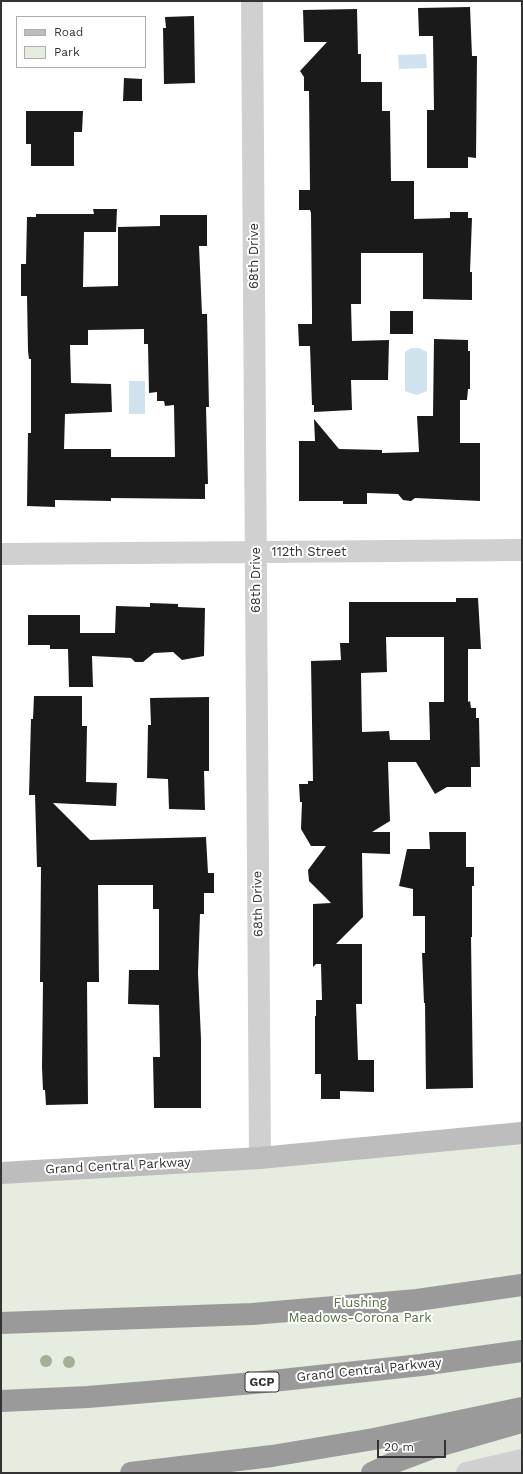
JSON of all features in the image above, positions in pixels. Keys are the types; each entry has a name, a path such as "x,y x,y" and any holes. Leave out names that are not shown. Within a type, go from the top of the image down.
{"highway":[{"path":"1,1323 252,1314 402,1301 522,1286"},
{"name":"Grand Central Parkway","path":"1,1401 88,1397 254,1383 421,1365 522,1351"},
{"path":"131,1473 279,1455 374,1439 522,1408"},
{"path":"372,1473 395,1462 436,1447 522,1422"}],"street":[{"name":"68th Drive","path":"252,1 260,1158"},
{"name":"112th Street","path":"1,554 522,550"},
{"name":"Grand Central Parkway","path":"1,1173 260,1158 522,1133"},
{"path":"467,1473 522,1460"}],"green space":[{"name":"Flushing Meadows-Corona Park","path":"522,1133 522,1473 1,1473 1,1173"}],"water":[{"path":"426,54 427,68 399,69 398,55"},
{"path":"411,348 419,348 427,352 427,391 417,395 405,391 405,352"},
{"path":"129,381 145,381 145,414 129,414"}],"building":[{"path":"470,7 472,56 477,56 476,158 468,157 468,168 427,168 427,110 434,110 433,36 419,36 418,8"},
{"path":"357,9 358,54 361,54 361,82 382,82 382,111 390,111 391,181 414,181 414,219 450,218 450,212 468,212 468,218 472,218 470,272 472,272 472,300 423,299 423,253 361,253 361,304 351,304 352,341 389,340 388,380 351,380 352,410 314,412 314,405 312,405 310,346 299,346 298,324 312,324 311,213 310,210 299,210 299,190 310,190 309,91 304,91 304,77 300,71 327,42 304,42 303,10"},
{"path":"194,16 195,83 164,84 163,28 166,28 165,17"},
{"path":"124,78 142,79 142,101 123,101"},
{"path":"26,111 83,111 82,132 74,132 74,166 31,166 31,144 26,144"},
{"path":"93,209 117,209 116,232 84,232 83,287 118,286 118,227 160,226 160,215 207,215 207,246 199,246 202,314 207,314 209,407 206,407 208,484 205,484 205,499 111,498 111,501 55,500 55,507 27,506 28,433 31,433 31,359 29,359 28,351 27,296 21,296 21,264 26,264 27,217 36,217 36,214 94,214","holes":["144,329 144,344 148,344 149,393 157,392 157,401 164,401 165,406 174,405 175,457 111,457 111,449 64,449 65,414 112,412 111,384 71,383 70,345 88,345 88,330"]},
{"path":"390,311 413,311 413,334 390,334"},
{"path":"434,339 468,340 468,351 470,351 470,389 468,389 467,400 460,400 460,443 480,443 480,501 415,498 411,501 403,500 398,494 367,493 367,504 343,504 343,501 299,501 299,441 315,441 314,419 339,449 382,450 382,453 419,452 417,416 433,416"},
{"path":"456,598 478,598 481,649 468,649 468,702 470,701 471,708 476,708 476,718 479,718 480,767 471,767 471,787 447,787 435,794 416,762 388,762 390,821 372,832 390,832 390,854 362,853 363,917 336,944 362,944 362,1004 356,1004 358,1060 374,1060 374,1092 340,1091 340,1099 321,1099 321,1074 315,1074 315,1016 316,1000 322,1000 321,964 316,964 313,967 313,904 331,903 309,881 308,870 326,846 311,846 301,829 302,802 300,802 299,784 308,784 308,781 313,781 311,661 341,660 340,643 349,643 349,602 456,602","holes":["386,637 444,637 444,702 429,702 430,740 390,740 389,731 362,732 361,673 387,672"]},
{"path":"150,603 178,604 178,607 205,608 204,656 182,660 173,652 154,653 143,662 135,662 131,658 92,656 93,687 69,687 68,649 50,649 50,645 28,645 28,615 80,615 80,633 115,633 116,606 150,607"},
{"path":"34,696 82,696 82,726 87,726 86,782 117,783 116,806 53,803 90,840 206,837 208,873 214,873 214,893 204,893 204,914 200,914 198,973 201,1039 201,1108 154,1108 153,1057 160,1057 159,1005 128,1004 129,970 159,970 159,909 153,909 153,885 98,885 99,982 87,982 88,1104 46,1105 45,1090 43,1090 42,1067 43,982 40,982 41,867 37,867 35,795 29,795 31,719 33,719"},
{"path":"209,697 209,771 204,771 205,810 169,809 168,779 147,778 148,725 151,725 150,698"},
{"path":"429,832 466,832 466,867 474,867 471,937 473,1088 426,1089 425,1003 422,953 425,953 425,916 413,916 413,889 399,886 407,849 430,849"}]}
